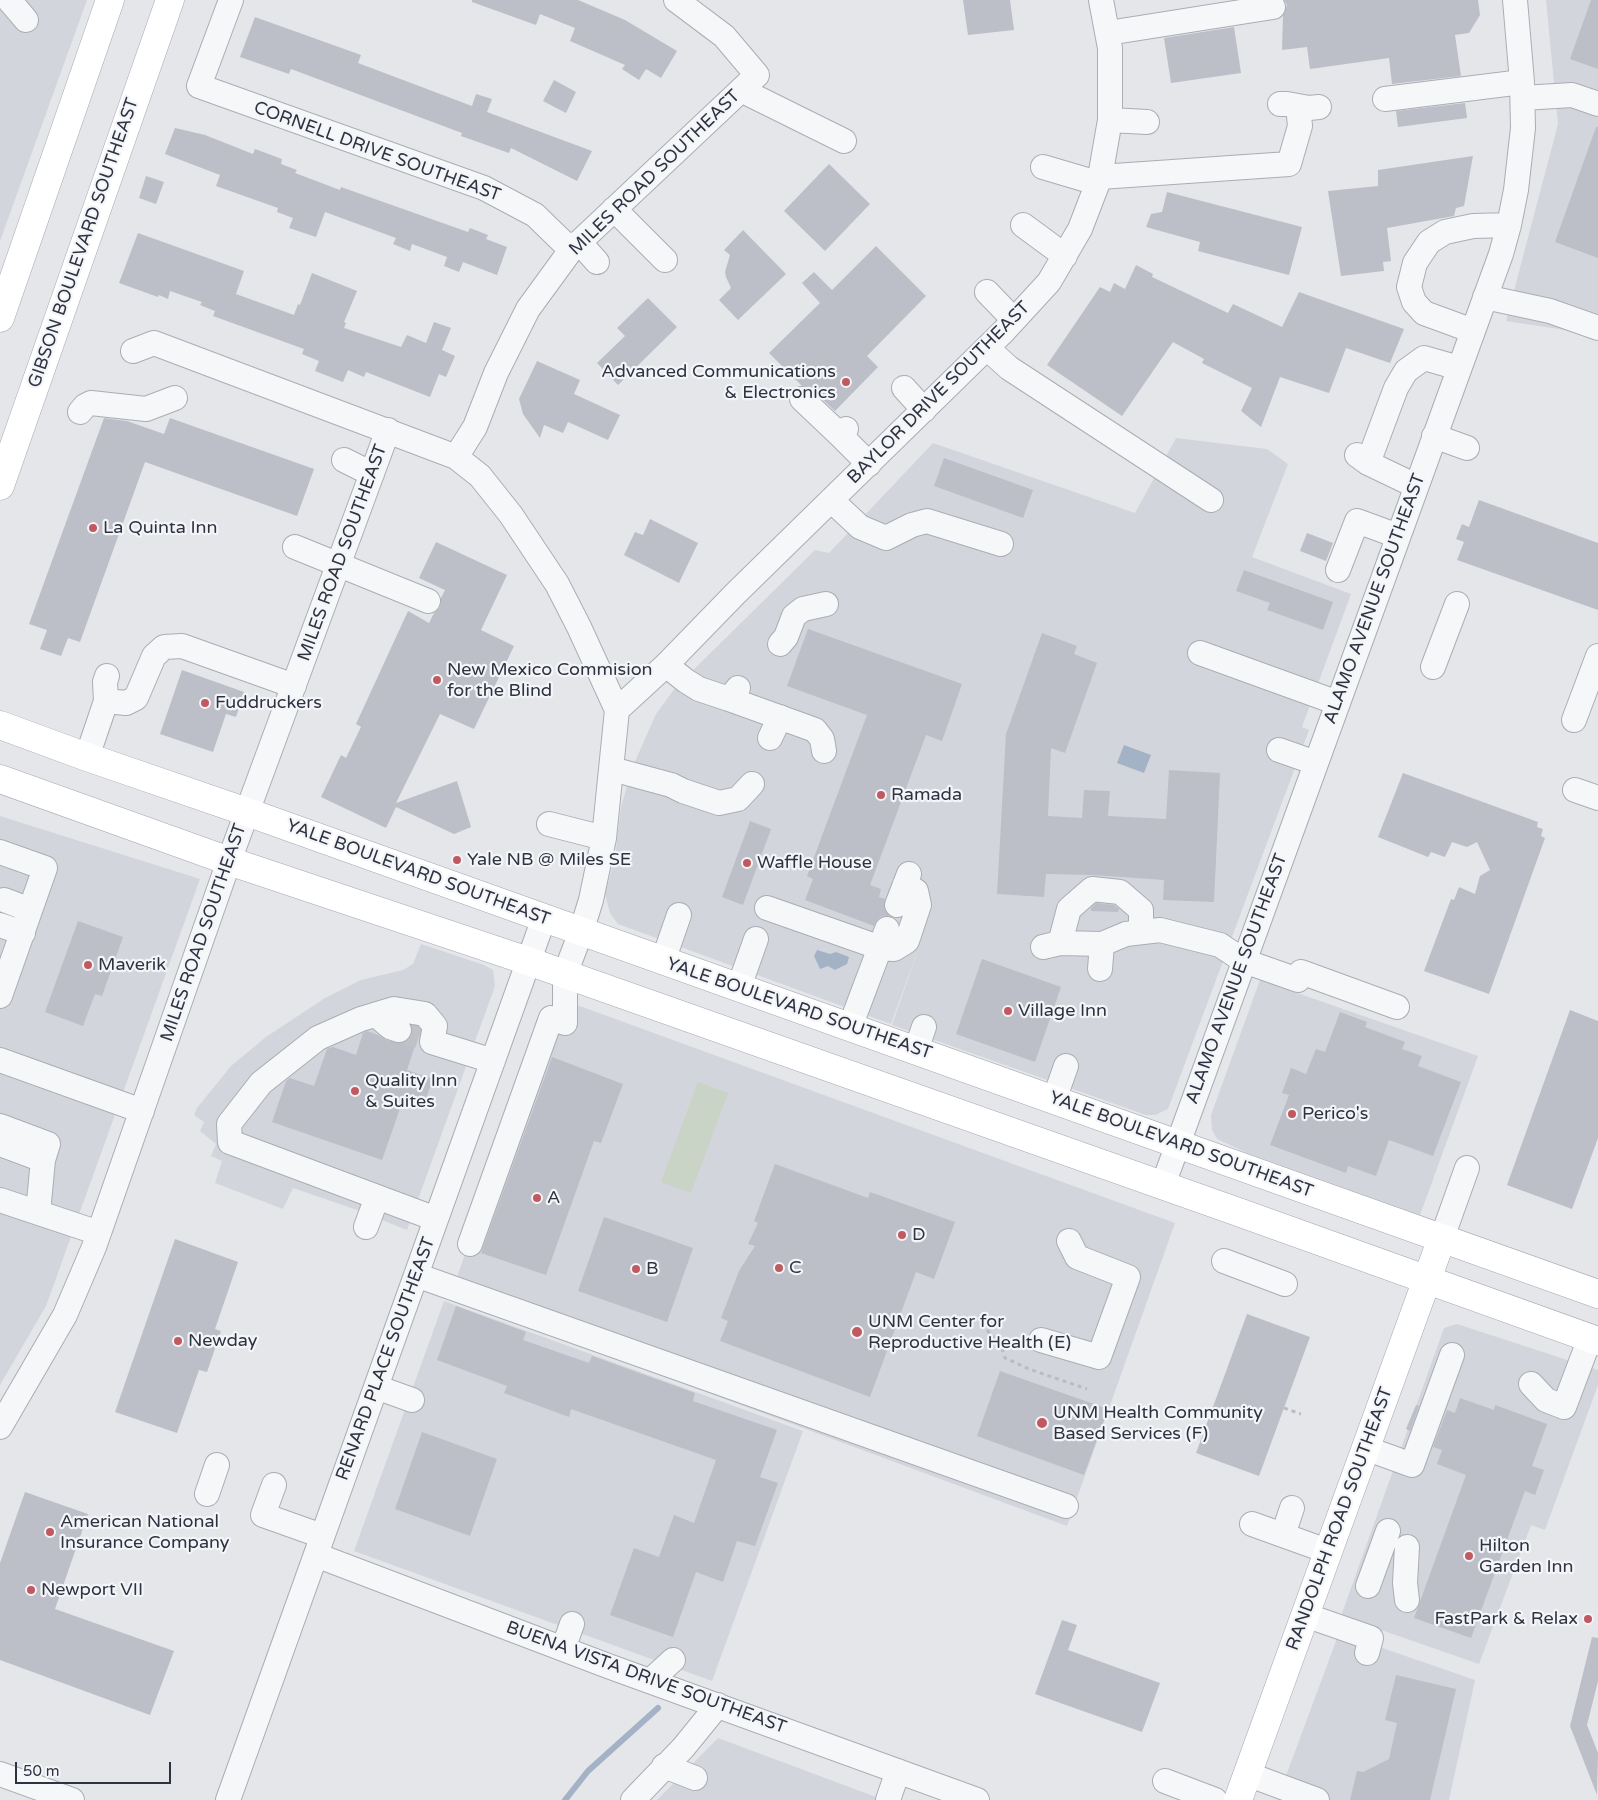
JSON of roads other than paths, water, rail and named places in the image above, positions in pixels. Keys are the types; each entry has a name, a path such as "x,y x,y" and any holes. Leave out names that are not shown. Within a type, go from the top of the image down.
{"main road":[{"path":"0,318 110,0"},
{"name":"GIBSON BOULEVARD SOUTHEAST","path":"0,486 170,0"},
{"name":"YALE BOULEVARD SOUTHEAST","path":"0,725 850,1027 920,1038 1054,1100 1598,1294"},
{"path":"0,779 229,860 528,961 1594,1339"},
{"name":"RANDOLPH ROAD SOUTHEAST","path":"1238,1800 1442,1238"}],"street":[{"path":"9,0 26,20"},
{"name":"CORNELL DRIVE SOUTHEAST","path":"231,0 199,86 484,188 535,215 597,262"},
{"path":"676,0 724,36 749,82 844,141"},
{"name":"BAYLOR DRIVE SOUTHEAST","path":"617,710 666,665 736,593 988,348 1049,282 1080,229 1098,180 1110,120 1110,48 1101,0"},
{"name":"ALAMO AVENUE SOUTHEAST","path":"1163,1185 1510,225 1523,128 1523,90 1515,0"},
{"path":"1108,33 1273,7"},
{"name":"MILES ROAD SOUTHEAST","path":"456,457 475,427 496,373 528,309 575,246 749,82"},
{"path":"1385,99 1523,90 1572,95 1598,104"},
{"path":"1043,167 1098,180 1289,164 1300,126 1299,106"},
{"path":"1110,120 1147,122"},
{"path":"614,210 665,260"},
{"path":"1023,225 1065,256"},
{"path":"1473,331 1424,313 1414,302 1409,286 1415,263 1429,242 1445,232 1473,226 1510,225"},
{"path":"987,292 1014,320"},
{"path":"1485,297 1550,311 1598,328"},
{"path":"133,351 154,343 456,457 480,476 512,515 556,584 579,627 617,710 604,838 581,932 565,974 565,1023 552,1018 470,1244"},
{"path":"988,348 1009,368 1211,500"},
{"path":"1416,486 1362,458 1406,371 1424,358 1459,368"},
{"path":"904,388 924,410"},
{"path":"80,412 84,406 91,404 146,409 174,398"},
{"path":"802,398 843,432 869,464"},
{"name":"MILES ROAD SOUTHEAST","path":"0,1427 65,1315 82,1277 229,860 388,430"},
{"path":"1434,436 1467,448"},
{"path":"344,460 372,474"},
{"path":"831,500 860,527 886,538 912,524 926,520 1001,544"},
{"path":"1338,570 1356,521 1398,536"},
{"path":"295,547 428,600"},
{"path":"780,644 786,637 794,616 803,609 826,604"},
{"path":"1433,667 1456,604"},
{"path":"106,701 126,703 136,698 154,656 164,647 182,646 294,686"},
{"path":"1200,653 1338,703"},
{"path":"1574,720 1598,656"},
{"path":"666,665 699,689 734,693 780,717 815,730 822,739 824,751"},
{"path":"87,757 106,701 105,682 108,676"},
{"path":"770,738 780,717"},
{"path":"1279,750 1316,764"},
{"path":"612,770 672,785 683,791 719,803 738,799 752,784"},
{"path":"1575,790 1598,798"},
{"path":"549,824 604,838"},
{"path":"0,852 45,868 23,933 6,958 1,988"},
{"path":"767,908 884,938 894,949 907,941 919,905 916,891 904,888"},
{"path":"1141,932 1141,910 1120,892 1092,889 1069,909 1051,945 1102,944 1126,934 1160,930 1220,945 1244,961 1299,976 1396,1007"},
{"path":"4,900 30,910"},
{"path":"663,960 679,915"},
{"name":"RENARD PLACE SOUTHEAST","path":"228,1800 544,918"},
{"path":"0,925 23,933"},
{"path":"739,987 756,938"},
{"path":"850,1027 884,938"},
{"path":"1100,969 1102,944"},
{"path":"417,1036 436,1026 425,1014 394,1009 361,1019 318,1038 261,1083 229,1124 230,1142 436,1219"},
{"path":"376,1015 390,1027 493,1061"},
{"path":"0,1060 142,1111"},
{"path":"1054,1100 1066,1066"},
{"path":"0,1126 48,1144 43,1160 38,1212"},
{"path":"0,1144 43,1160"},
{"path":"1442,1238 1467,1168"},
{"path":"366,1227 377,1197"},
{"path":"0,1200 99,1232"},
{"path":"1041,1340 1099,1357 1128,1276 1077,1257 1069,1240"},
{"path":"1224,1261 1285,1284"},
{"path":"416,1275 1066,1506"},
{"path":"1531,1384 1546,1400 1564,1407 1594,1339"},
{"path":"1365,1448 1412,1465 1452,1355"},
{"path":"376,1387 412,1400"},
{"path":"207,1494 218,1465"},
{"name":"BUENA VISTA DRIVE SOUTHEAST","path":"274,1485 263,1515 319,1545 563,1648 977,1800"},
{"path":"1283,1534 1292,1508"},
{"path":"1252,1524 1327,1551"},
{"path":"1368,1586 1388,1532"},
{"path":"1407,1547 1405,1583 1407,1600"},
{"path":"1305,1615 1372,1638 1366,1654"},
{"path":"563,1648 572,1624"},
{"path":"650,1680 673,1660"},
{"path":"633,1800 683,1748 718,1705"},
{"path":"664,1766 695,1778"},
{"path":"888,1800 898,1771"},
{"path":"0,1774 72,1800"},
{"path":"1248,1774 1317,1800"},
{"path":"1165,1781 1215,1800"}],"water":[{"path":"1124,745 1151,755 1144,773 1117,763"},
{"path":"817,950 830,954 836,952 849,957 847,964 835,970 828,966 820,969 814,956"}],"waterway":[{"path":"565,1800 588,1771 658,1708"}],"tunnel":[{"path":"399,1030 419,1037"}],"place":[{"name":"Advanced Communications & Electronics","path":"846,382"},
{"name":"La Quinta Inn","path":"93,528"},
{"name":"New Mexico Commision for the Blind","path":"437,680"},
{"name":"Fuddruckers","path":"205,703"},
{"name":"Ramada","path":"881,795"},
{"name":"Yale NB @ Miles SE","path":"457,860"},
{"name":"Waffle House","path":"747,863"},
{"name":"Maverik","path":"88,965"},
{"name":"Village Inn","path":"1008,1011"},
{"name":"Quality Inn & Suites","path":"355,1091"},
{"name":"Perico's","path":"1292,1114"},
{"name":"A","path":"537,1198"},
{"name":"D","path":"902,1235"},
{"name":"C","path":"779,1268"},
{"name":"B","path":"636,1269"},
{"name":"UNM Center for Reproductive Health (E)","path":"857,1332"},
{"name":"Newday","path":"178,1341"},
{"name":"UNM Health Community Based Services (F)","path":"1042,1423"},
{"name":"American National Insurance Company","path":"50,1532"},
{"name":"Hilton Garden Inn","path":"1469,1556"},
{"name":"Newport VII","path":"31,1590"},
{"name":"FastPark & Relax","path":"1588,1619"}]}
